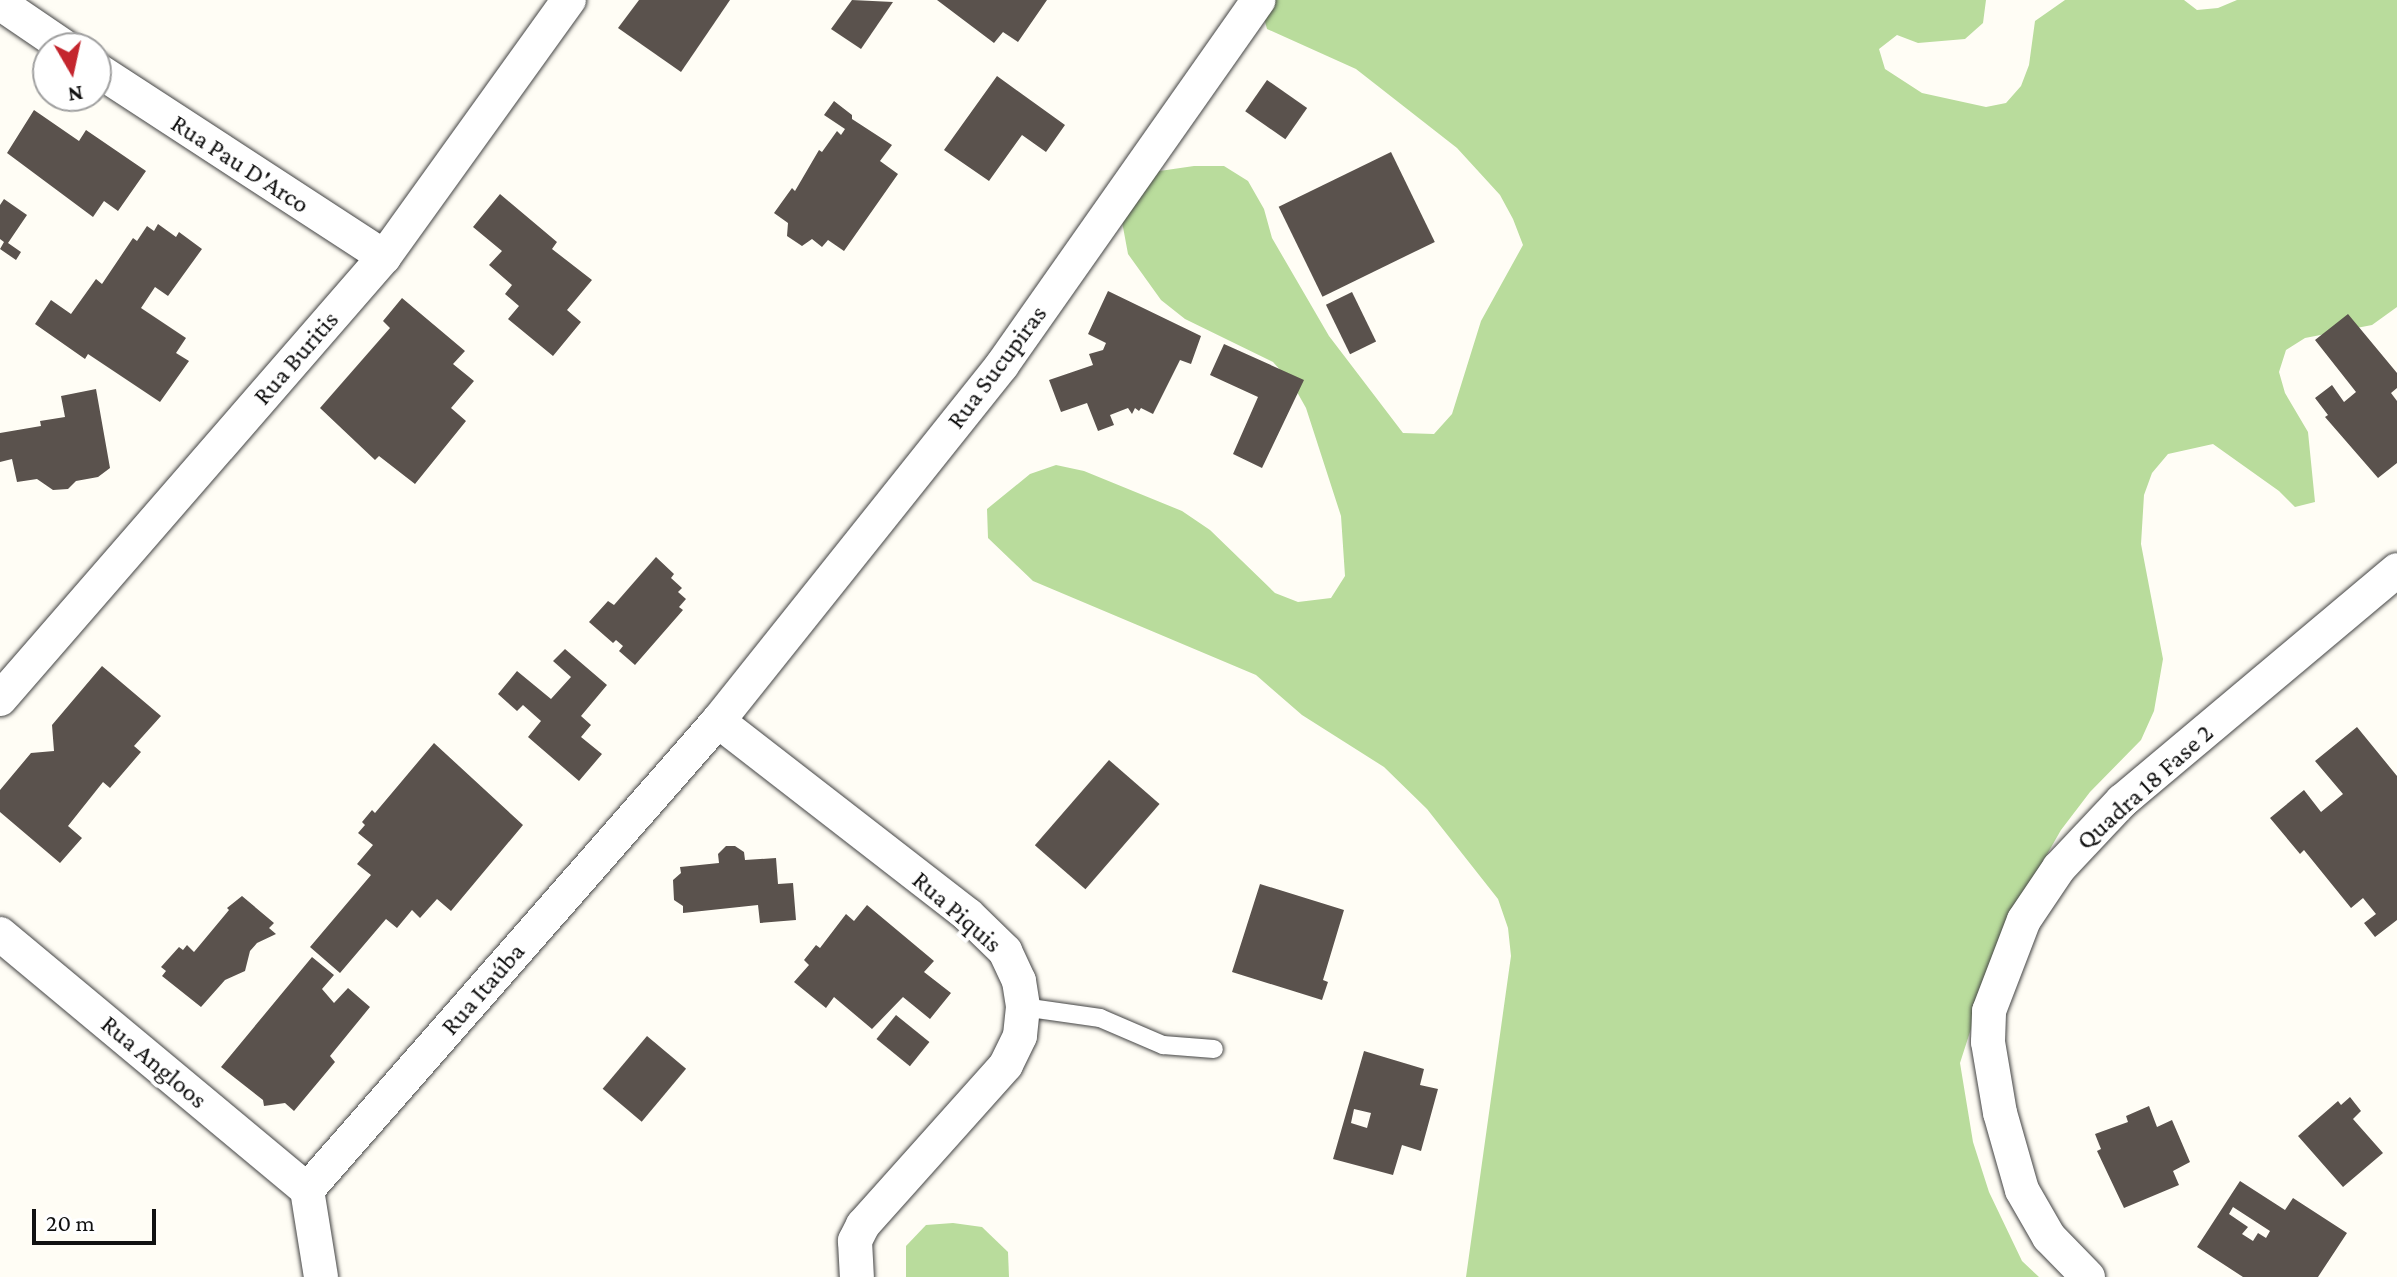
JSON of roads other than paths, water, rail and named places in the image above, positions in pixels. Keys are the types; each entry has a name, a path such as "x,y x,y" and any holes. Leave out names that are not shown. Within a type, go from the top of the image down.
{"street":[{"name":"Rua Buritis","path":"4,687 384,257 569,0"},
{"name":"Rua Sucupiras","path":"718,721 1002,365 1259,0"},
{"path":"0,3 43,32"},
{"name":"Rua Pau D'Arco","path":"112,79 384,257"},
{"name":"Quadra 18 Fase 2","path":"2088,1277 2049,1237 2022,1190 1995,1085 1988,1042 1989,1011 2024,920 2059,868 2122,801 2397,570"},
{"name":"Rua Piquis","path":"718,721 968,915 1005,951 1019,981 1023,1007 1020,1036 1006,1065 863,1225 855,1241 857,1277"},
{"name":"Rua Itaúba","path":"307,1190 718,721"},
{"name":"Rua Angloos","path":"0,934 307,1190"},
{"path":"307,1190 321,1277"}],"lane":[{"path":"1023,1007 1100,1018 1163,1045 1214,1049"}]}
